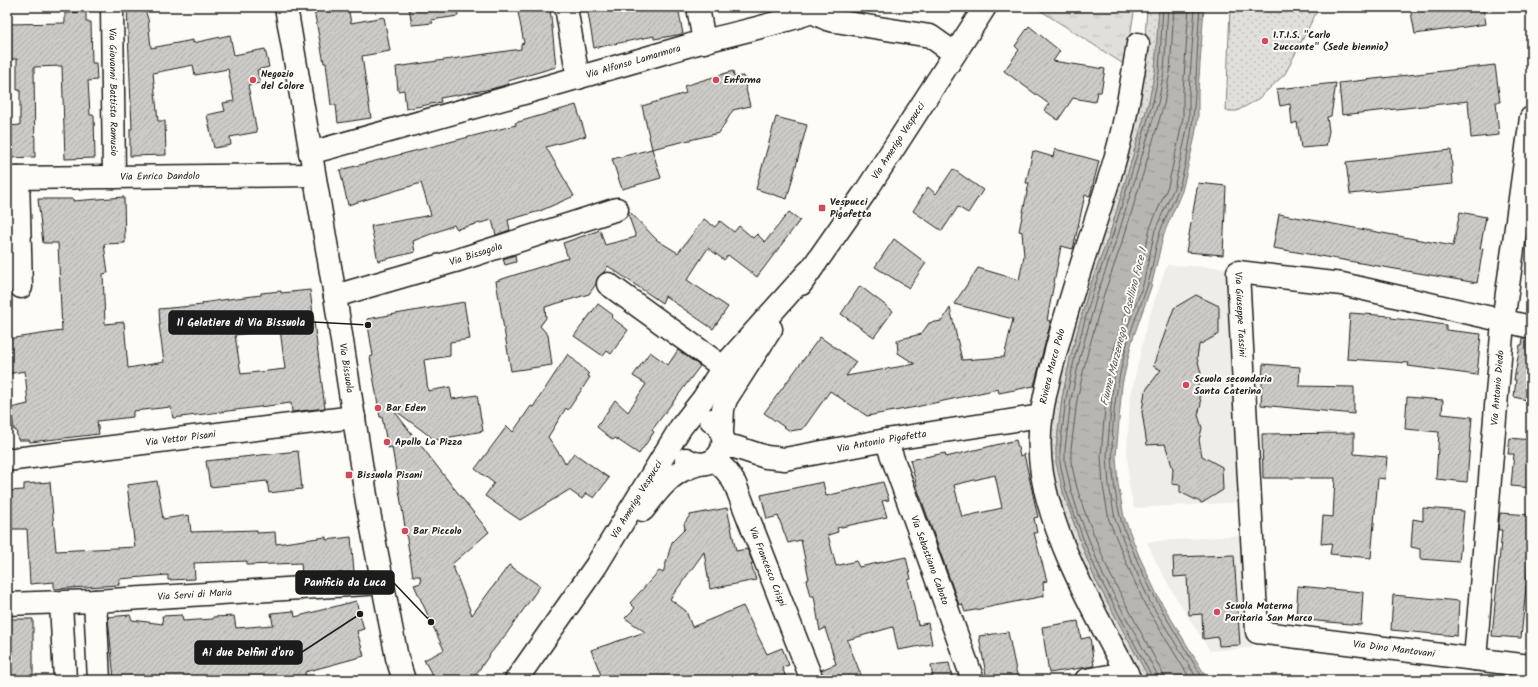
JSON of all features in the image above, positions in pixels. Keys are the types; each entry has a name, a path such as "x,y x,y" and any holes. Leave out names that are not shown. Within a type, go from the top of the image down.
{"street":[{"name":"Via Giovanni Battista Ramusio","path":"112,7 114,177"},
{"name":"Via Bissuola","path":"286,7 367,502 397,658 404,680"},
{"path":"566,7 578,78"},
{"path":"698,7 704,42"},
{"name":"Via Amerigo Vespucci","path":"516,680 596,566 682,428 731,373 808,272 866,191 985,7"},
{"name":"Via Alfonso Lamarmora","path":"310,153 793,18 814,9 827,19 930,36 954,53"},
{"name":"Riviera Marco Polo","path":"1129,676 1075,572 1054,521 1042,474 1039,440 1042,404 1064,319 1114,164 1124,122 1138,44"},
{"name":"Via Antonio Diedo","path":"1475,659 1503,322 1531,118"},
{"name":"Via Enrico Dandolo","path":"12,178 313,175"},
{"path":"12,178 21,286"},
{"name":"Via Bissagola","path":"334,296 455,261 617,209"},
{"name":"Via Giuseppe Tassini","path":"1257,632 1238,272 1342,284 1503,322 1531,327"},
{"path":"608,284 731,373"},
{"name":"Via Amerigo Vespucci","path":"596,566 661,489 681,472 714,450 731,373"},
{"name":"Via Antonio Pigafetta","path":"714,450 734,447 766,457 785,459 886,440 1041,416"},
{"name":"Via Vettor Pisani","path":"7,460 354,418"},
{"path":"694,418 706,418 717,424 714,450 691,462 679,451 677,443 682,428 694,418"},
{"name":"Via Sebastiano Caboto","path":"886,440 973,680"},
{"name":"Via Francesco Crispi","path":"714,450 735,484 812,680"},
{"name":"Via Servi di Maria","path":"7,604 60,603 382,583"},
{"path":"95,601 99,680"},
{"path":"60,603 65,680"},
{"name":"Via Dino Mantovani","path":"1257,632 1531,666"},
{"path":"1086,680 1129,676"}],"shaded area":[{"name":"Scuola secondaria Santa Caterina","path":"1167,265 1233,268 1245,502 1134,508 1129,485 1127,451 1130,400 1147,323"},
{"name":"Scuola Materna Paritaria San Marco","path":"1247,535 1252,648 1210,651 1172,591 1147,542"}],"green space":[{"path":"1039,7 1135,7 1125,65 1038,9"},
{"path":"1147,7 1159,7 1155,71 1149,101 1110,233 1089,289 1071,355 1062,398 1056,449 1063,492 1095,579 1150,680 1139,680 1080,567 1047,462 1051,414 1144,55"},
{"name":"I.T.I.S. \"Carlo Zuccante\" (Sede biennio)","path":"1230,7 1319,7 1285,74 1257,100 1237,111 1226,111"}],"water":[{"name":"Fiume Marzenego - Osellino Foce 1","path":"1159,7 1204,7 1198,92 1198,118 1182,191 1164,233 1151,287 1132,341 1122,385 1116,456 1118,484 1124,517 1139,556 1158,597 1208,680 1150,680 1095,579 1063,492 1056,463 1056,449 1062,398 1071,355 1089,289 1110,233 1149,101 1155,71"}],"building":[{"path":"127,7 144,7 148,19 151,48 193,40 193,43 230,35 234,55 265,49 269,67 257,70 260,83 248,85 257,132 230,137 231,145 214,148 207,115 225,111 223,103 234,101 228,69 195,75 193,65 153,73 158,121 165,121 166,155 130,156 130,129 132,129"},
{"path":"333,7 348,7 351,23 384,17 390,51 362,56 371,118 338,123 336,105 331,105 326,63 324,63 314,10"},
{"path":"409,7 457,7 458,16 431,20 433,23 412,25"},
{"path":"517,7 550,7 556,67 508,81 509,84 491,89 440,98 441,102 406,109 404,90 398,91 396,67 521,49 521,44 524,43"},
{"path":"587,7 678,7 683,34 654,39 654,36 594,48"},
{"path":"1410,7 1483,7 1486,24 1415,34"},
{"path":"86,12 86,22 91,22 92,63 96,63 97,80 88,81 90,115 94,115 95,158 65,159 62,66 34,67 35,157 9,158 9,126 20,125 20,90 17,90 17,59 8,59 8,24 65,23 65,13"},
{"path":"1029,26 1060,51 1053,61 1105,69 1101,92 1097,92 1095,102 1073,98 1058,120 1044,110 1049,104 1004,71 1019,50 1015,46"},
{"path":"1495,65 1500,102 1496,102 1499,135 1471,138 1468,101 1342,115 1339,83"},
{"path":"733,71 734,77 743,76 750,106 733,110 719,133 652,149 642,106 686,93 684,86"},
{"path":"1336,83 1331,116 1327,117 1329,131 1326,146 1301,148 1297,122 1292,124 1290,104 1280,106 1277,89"},
{"path":"576,105 586,136 546,147 574,196 540,211 508,220 510,230 496,235 492,220 457,229 454,225 413,241 415,252 378,261 371,226 431,215 421,183 348,205 340,170 516,125 515,123"},
{"path":"776,117 807,125 787,199 756,189"},
{"path":"652,149 661,178 622,189 612,159"},
{"path":"1055,149 1099,161 1090,196 1085,195 1073,249 1061,246 1047,320 1051,321 1034,386 999,393 998,389 867,416 830,391 803,429 790,431 764,413 820,337 856,362 846,376 915,364 898,353 897,340 921,334 929,323 942,321 950,308 962,360 1004,357 1013,319 954,304 978,268 1019,280 1024,256 1022,232 1019,231 1029,183 1026,183 1033,151 1053,157"},
{"path":"1451,150 1453,184 1350,194 1346,162"},
{"path":"953,169 983,190 968,213 958,207 942,231 913,211 928,187 936,194"},
{"path":"1198,183 1226,186 1223,255 1186,252"},
{"path":"124,197 125,243 104,244 108,273 103,274 105,324 124,322 128,368 164,362 159,325 159,309 203,305 202,303 261,295 261,293 281,291 281,293 310,290 325,408 292,412 291,403 173,418 171,407 133,411 133,417 97,421 99,434 30,442 29,440 18,440 16,430 14,430 11,408 28,404 25,371 7,374 7,339 62,331 58,243 43,243 38,199 73,199 73,201","holes":["280,329 285,369 241,374 235,335"]},
{"path":"629,211 657,240 678,253 704,219 715,227 720,221 734,232 739,226 753,238 757,234 765,242 789,212 800,220 757,277 728,255 724,260 708,248 687,280 728,307 713,329 665,296 662,303 608,266 598,277 596,284 589,294 545,307 546,318 540,326 548,335 552,365 511,371 496,281 568,258 563,243 600,230 605,245 636,237 628,214"},
{"path":"1460,212 1486,217 1480,249 1483,248 1477,283 1273,248 1279,214 1453,246"},
{"path":"894,239 926,263 909,288 875,267"},
{"path":"515,255 516,262 505,265 503,259"},
{"path":"860,286 893,311 874,337 841,314"},
{"path":"1196,295 1219,306 1219,334 1199,345 1197,358 1201,373 1198,386 1201,404 1198,415 1202,428 1199,440 1202,456 1222,467 1223,490 1202,503 1180,492 1180,485 1172,484 1173,469 1165,444 1147,445 1142,412 1145,391 1161,370 1153,366 1174,308"},
{"path":"464,302 470,339 450,342 450,356 424,360 428,391 450,387 452,399 477,395 483,431 435,440 396,411 395,412 489,532 452,564 472,615 509,565 540,586 472,680 435,680 424,660 444,650 414,585 421,583 420,576 413,576 392,447 388,448 382,417 380,417 370,357 373,356 367,319"},
{"path":"598,304 613,315 611,317 628,330 611,354 607,351 603,356 574,336"},
{"path":"1350,313 1391,316 1391,318 1446,325 1446,330 1481,334 1477,375 1408,366 1409,363 1347,359"},
{"path":"1523,338 1531,339 1531,401 1514,397 1516,380 1514,380 1520,345 1522,345"},
{"path":"678,350 700,366 652,430 654,432 639,454 615,438 613,440 597,427 615,400 628,412 646,384 633,376 650,352 668,365"},
{"path":"568,354 589,374 588,376 590,377 568,410 566,408 548,437 566,464 574,453 609,478 594,498 586,493 582,499 569,490 520,520 485,496 494,483 475,469 507,426 513,432 531,406 533,407"},
{"path":"1263,364 1300,367 1299,386 1354,387 1354,414 1261,405"},
{"path":"1407,397 1443,400 1442,414 1472,417 1467,482 1436,479 1439,432 1405,429"},
{"path":"1354,433 1354,454 1387,457 1385,479 1378,478 1371,558 1330,554 1332,543 1321,544 1323,516 1333,517 1335,478 1263,478 1262,434"},
{"path":"1510,438 1531,440 1531,488 1511,486 1514,454 1508,454"},
{"path":"1016,440 1020,456 1024,454 1038,517 1034,518 1037,533 1034,533 1047,581 1043,582 1044,596 965,612 962,604 959,605 918,490 910,460 945,453 946,457","holes":["995,475 1002,508 962,517 954,485"]},
{"path":"298,451 302,489 269,493 267,481 210,487 206,461"},
{"path":"157,481 163,519 189,515 191,532 257,530 257,533 275,532 276,544 326,537 326,540 351,537 354,572 302,576 301,563 247,565 247,561 194,563 195,579 168,580 168,575 119,579 119,585 54,589 54,582 30,584 27,529 7,529 7,491 24,490 24,484 50,482 56,551 135,547 127,485"},
{"path":"823,482 826,496 883,482 889,500 882,501 887,517 837,528 838,532 828,535 836,566 856,561 859,567 906,557 911,579 908,580 918,625 928,623 932,644 898,650 893,627 847,640 863,680 824,680 821,670 836,664 825,628 820,631 814,596 810,596 806,580 809,579 801,540 788,543 778,516 767,519 761,495"},
{"path":"727,508 736,551 747,549 753,563 751,564 756,580 710,589 704,552 670,599 686,611 692,627 743,606 767,654 782,648 789,665 782,667 787,680 603,680 591,650 645,632 625,618 635,608 630,603 659,571 663,573 672,542 685,529 684,524 690,515"},
{"path":"1423,508 1464,511 1459,562 1420,559 1420,549 1411,547 1413,519 1423,521"},
{"path":"1500,513 1531,515 1531,538 1521,638 1492,636 1502,530 1498,530"},
{"path":"1234,555 1240,645 1219,646 1218,637 1203,639 1202,614 1189,615 1187,576 1174,577 1173,557"},
{"path":"1298,586 1363,592 1361,625 1296,619"},
{"path":"1393,595 1459,601 1457,636 1391,630"},
{"path":"356,601 364,629 357,631 364,656 305,672 306,680 114,680 108,617 130,615 132,620 163,624 162,616 182,615 183,621 234,616 236,628 273,625 271,613 294,611 295,617"},
{"path":"7,619 33,619 33,680 7,680"},
{"path":"1078,621 1081,639 1090,637 1094,666 1049,673 1042,627"},
{"path":"1008,632 1018,680 987,680 979,636"},
{"path":"949,663 953,680 933,680 931,665"}],"place":[{"name":"I.T.I.S. \"Carlo Zuccante\" (Sede biennio)","path":"1265,41"},
{"name":"Negozio del Colore","path":"253,80"},
{"name":"Enforma","path":"716,80"},
{"name":"Vespucci Pigafetta","path":"822,208"},
{"name":"Il Gelatiere di Via Bissuola","path":"368,325"},
{"name":"Scuola secondaria Santa Caterina","path":"1186,385"},
{"name":"Bar Eden","path":"378,408"},
{"name":"Apollo La Pizza","path":"387,442"},
{"name":"Bissuola Pisani","path":"349,475"},
{"name":"Bar Piccolo","path":"405,531"},
{"name":"Scuola Materna Paritaria San Marco","path":"1217,612"},
{"name":"Ai due Delfini d'oro","path":"360,614"},
{"name":"Panificio da Luca","path":"431,622"}]}
